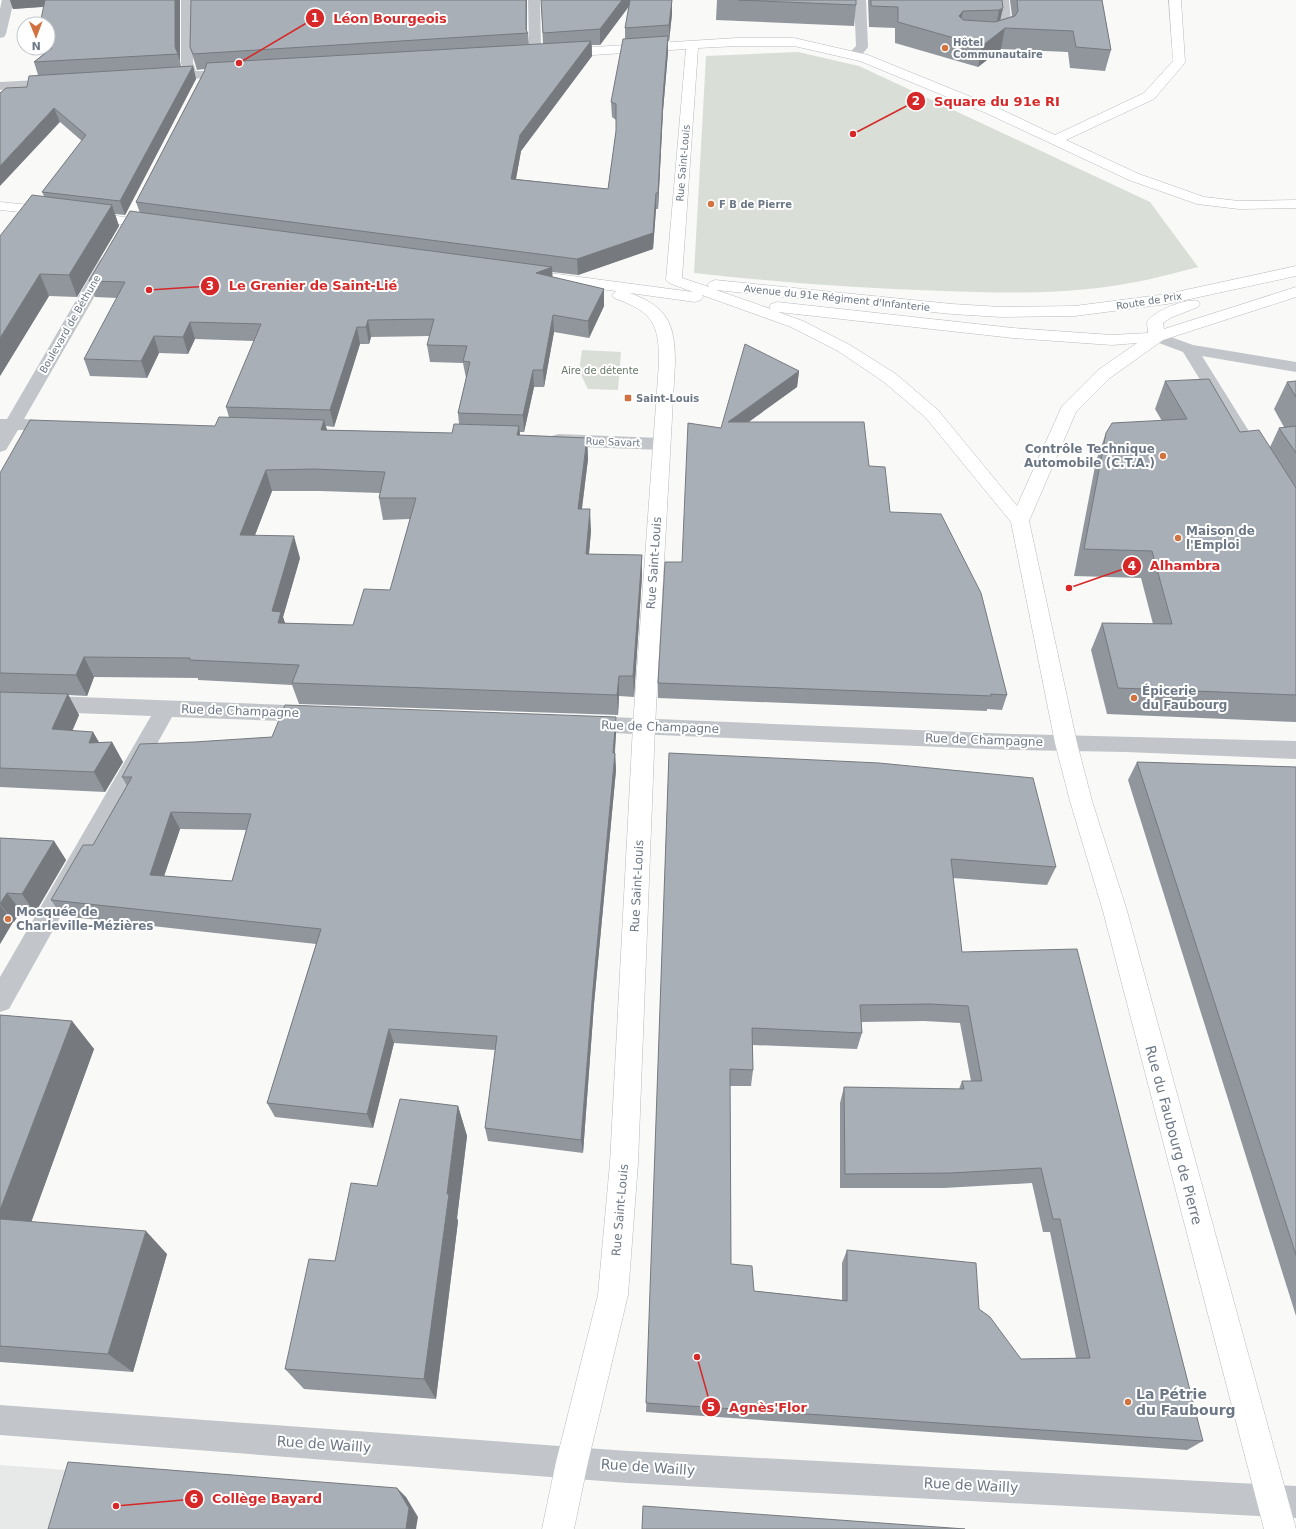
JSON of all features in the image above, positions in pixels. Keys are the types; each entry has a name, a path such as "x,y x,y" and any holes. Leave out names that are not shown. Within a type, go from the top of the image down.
{"main road":[{"path":"1055,140 1149,96 1179,62 1175,0"},
{"path":"522,55 737,42 794,42 864,58 910,76 991,110 1134,177 1202,202 1239,204 1296,204"},
{"name":"Rue Saint-Louis","path":"674,280 692,45"},
{"path":"203,80 220,73"},
{"path":"0,206 70,214 122,235 168,227"},
{"name":"Boulevard de Béthune","path":"122,235 138,208"},
{"name":"Route de Prix","path":"1000,312 1075,311 1142,303 1296,271"},
{"name":"Avenue du 91e Régiment d'Infanterie","path":"611,272 791,294 1000,312"},
{"name":"Avenue du 91e Régiment d'Infanterie","path":"526,275 837,315 1013,333 1112,340 1157,337"},
{"name":"Avenue du 91e Régiment d'Infanterie","path":"674,280 797,324 844,348 890,378 932,414 1020,521 1066,743"},
{"path":"1157,337 1156,322 1164,315 1254,280"},
{"name":"Rue Saint-Louis","path":"558,1529 572,1462 613,1295 624,1163 644,726 667,354 665,334 661,324 649,308 631,299 588,284"},
{"path":"1020,521 1068,410 1104,374 1157,337 1296,292"},
{"path":"1030,312 1157,337"},
{"name":"Rue du Faubourg de Pierre","path":"1066,743 1081,801 1115,911 1282,1511"}],"street":[{"path":"0,34 8,0"},
{"path":"187,0 187,63 192,75"},
{"path":"534,0 535,45 538,54"},
{"path":"853,55 862,47 860,0"},
{"path":"981,37 1001,35 1006,32 1003,0"},
{"path":"154,77 192,75 203,80"},
{"path":"0,86 69,82"},
{"name":"Boulevard de Béthune","path":"0,446 6,424 122,235"},
{"path":"1157,337 1189,349 1296,367"},
{"path":"1189,349 1267,474"},
{"path":"6,424 72,427"},
{"name":"Rue Savart","path":"542,440 662,444"},
{"name":"Rue de Champagne","path":"0,702 333,714"},
{"path":"0,1001 166,708"},
{"name":"Rue de Champagne","path":"571,723 1013,742 1296,750"},
{"name":"Rue de Wailly","path":"0,1420 628,1467 1282,1511"}],"shaded area":[{"path":"0,1465 148,1476 226,1529 0,1529"}],"green space":[{"path":"798,52 859,66 1150,202 1198,267 1173,274 1111,286 1079,290 1021,292 850,287 694,273 706,56"},
{"name":"Aire de détente","path":"582,350 621,352 618,390 588,389 579,371"}],"building":[{"path":"45,0 175,0 175,47 178,54 34,62 42,56 56,56 56,16 42,16"},
{"path":"191,0 526,0 526,30 528,33 193,54 190,47"},
{"path":"541,0 622,0 600,29 543,33"},
{"path":"630,0 672,0 669,25 625,28"},
{"path":"738,0 856,0 856,5"},
{"path":"871,0 1002,0 1003,8 999,10 963,11 959,16 963,20 995,22 1015,16 1018,11 1017,0 1102,0 1111,50 1076,47 1073,31 1005,28 982,46 898,22 898,7 871,6"},
{"path":"668,36 658,193 656,193 653,233 577,259 136,202 204,72 207,63 591,41 520,135 511,179 608,189 616,131 616,104 611,102 623,39"},
{"path":"193,66 120,201 42,192 86,135 54,108 0,166 0,93 6,88 27,87 29,76"},
{"path":"32,195 112,205 69,275 40,274 0,338 0,236"},
{"path":"130,211 552,267 536,273 604,289 588,321 553,315 543,370 533,370 523,415 458,413 470,362 463,361 467,346 427,345 434,319 368,320 366,327 357,327 330,410 226,407 261,324 190,322 183,337 154,336 141,361 84,359 125,282 89,281"},
{"path":"745,344 799,371 728,422 864,422 869,466 885,467 890,512 941,514 981,593 1007,695 991,694 991,696 658,683 665,562 682,562 688,423 721,428"},
{"path":"1209,379 1240,432 1259,430 1296,488 1296,695 1118,688 1102,623 1172,624 1152,551 1084,549 1106,433 1112,423 1187,419 1165,381"},
{"path":"1296,381 1296,397 1287,382"},
{"path":"219,417 324,420 321,430 452,433 454,424 519,426 517,435 587,438 578,509 590,509 586,554 642,555 633,676 619,676 617,695 292,683 299,665 190,660 190,658 84,657 76,675 0,673 0,473 30,420 215,426","holes":["314,469 385,472 379,498 416,498 390,590 364,589 353,625 278,623 281,612 272,611 294,536 240,535 266,470"]},
{"path":"1296,426 1296,453 1279,428"},
{"path":"0,692 68,694 52,729 93,732 89,743 112,742 94,772 0,768"},
{"path":"285,705 616,717 613,753 615,753 593,989 581,1140 485,1128 497,1036 389,1029 367,1114 267,1103 321,929 51,900 83,845 93,845 132,777 122,777 140,744 272,737","holes":["171,812 251,814 232,881 150,875"]},
{"path":"669,753 879,763 1033,778 1056,867 951,859 962,952 1077,949 1203,1441 646,1403","holes":["930,1004 968,1006 982,1081 962,1081 964,1089 844,1087 845,1174 951,1173 1041,1168 1053,1219 1060,1219 1090,1358 1021,1359 990,1317 979,1309 976,1263 847,1250 847,1301 754,1291 752,1266 731,1264 730,1069 753,1070 752,1028 862,1033 860,1005"]},
{"path":"1137,762 1296,767 1296,1255"},
{"path":"0,838 54,841 22,894 7,893 0,904"},
{"path":"0,1015 72,1021 0,1210"},
{"path":"400,1099 458,1106 447,1194 449,1194 424,1379 285,1369 309,1259 335,1261 351,1183 377,1186"},
{"path":"0,1219 146,1231 108,1354 0,1346"},
{"path":"68,1462 397,1488 409,1508 406,1529 48,1529"},
{"path":"643,1506 965,1529 642,1529"}],"place":[{"name":"Hôtel Communautaire","path":"945,48"},
{"name":"Léon Bourgeois","path":"239,63"},
{"name":"Square du 91e RI","path":"853,134"},
{"name":"F B de Pierre","path":"711,204"},
{"name":"Le Grenier de Saint-Lié","path":"149,290"},
{"name":"Saint-Louis","path":"628,398"},
{"name":"Contrôle Technique Automobile (C.T.A.)","path":"1163,456"},
{"name":"Maison de l'Emploi","path":"1178,538"},
{"name":"Alhambra","path":"1069,588"},
{"name":"Épicerie du Faubourg","path":"1134,698"},
{"name":"Mosquée de Charleville-Mézières","path":"8,919"},
{"name":"Agnès'Flor","path":"697,1357"},
{"name":"La Pétrie du Faubourg","path":"1128,1402"},
{"name":"Collège Bayard","path":"116,1506"}]}
